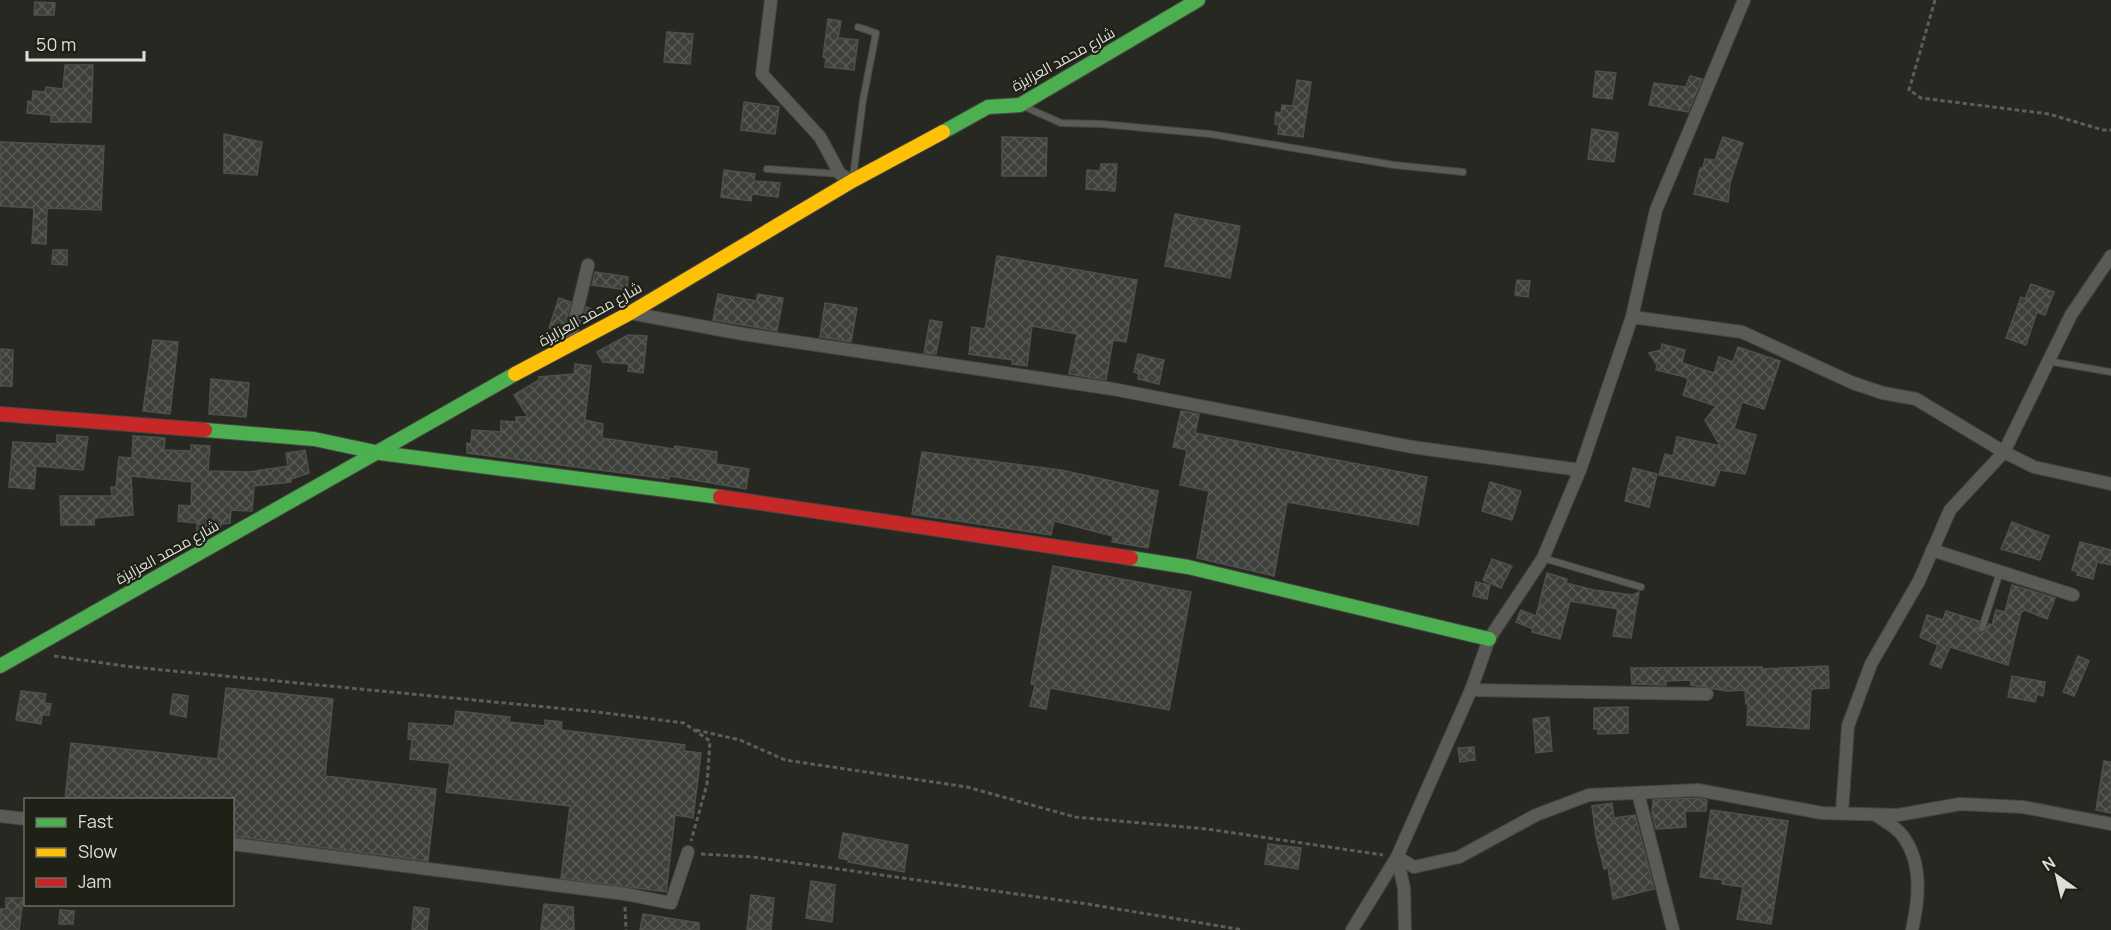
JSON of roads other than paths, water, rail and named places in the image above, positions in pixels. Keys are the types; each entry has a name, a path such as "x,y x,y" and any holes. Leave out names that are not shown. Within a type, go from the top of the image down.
{"street":[{"path":"771,0 762,74 820,137 846,177"},
{"name":"شارع محمد العزايزة","path":"0,666 569,345 630,313 846,177 988,107 1020,105 1198,0"},
{"path":"1352,930 1397,857 1471,690 1489,639 1543,558 1580,470 1632,317 1656,210 1744,0"},
{"path":"1842,812 1848,726 1871,664 1919,581 1950,510 2004,452 2071,315 2111,256"},
{"path":"569,345 588,265"},
{"path":"630,313 743,334 1113,389 1412,447 1580,470"},
{"path":"1632,317 1742,332 1853,383 1883,393 1916,399 2004,452 2034,466 2111,484"},
{"path":"0,414 314,439 380,453 726,498 1188,567 1489,639"},
{"path":"1932,550 2073,595"},
{"path":"1471,690 1707,694"},
{"path":"1397,857 1414,867 1459,857 1566,802 1589,795 1698,790 1822,813 1876,815 1898,815 1960,804 2023,807 2111,824"},
{"path":"1638,793 1673,930"},
{"path":"1876,815 1902,834 1913,859 1919,885 1912,930"},
{"path":"0,816 24,819"},
{"path":"234,844 625,894 671,903 688,852"},
{"path":"1397,857 1404,888 1405,930"}],"lane":[{"path":"767,169 846,177 876,33 858,27"},
{"path":"1020,105 1061,123 1101,124 1210,134 1394,165 1463,171"},
{"path":"2048,361 2111,372"},
{"path":"1543,558 1641,587"},
{"path":"1982,628 2000,572"}]}
